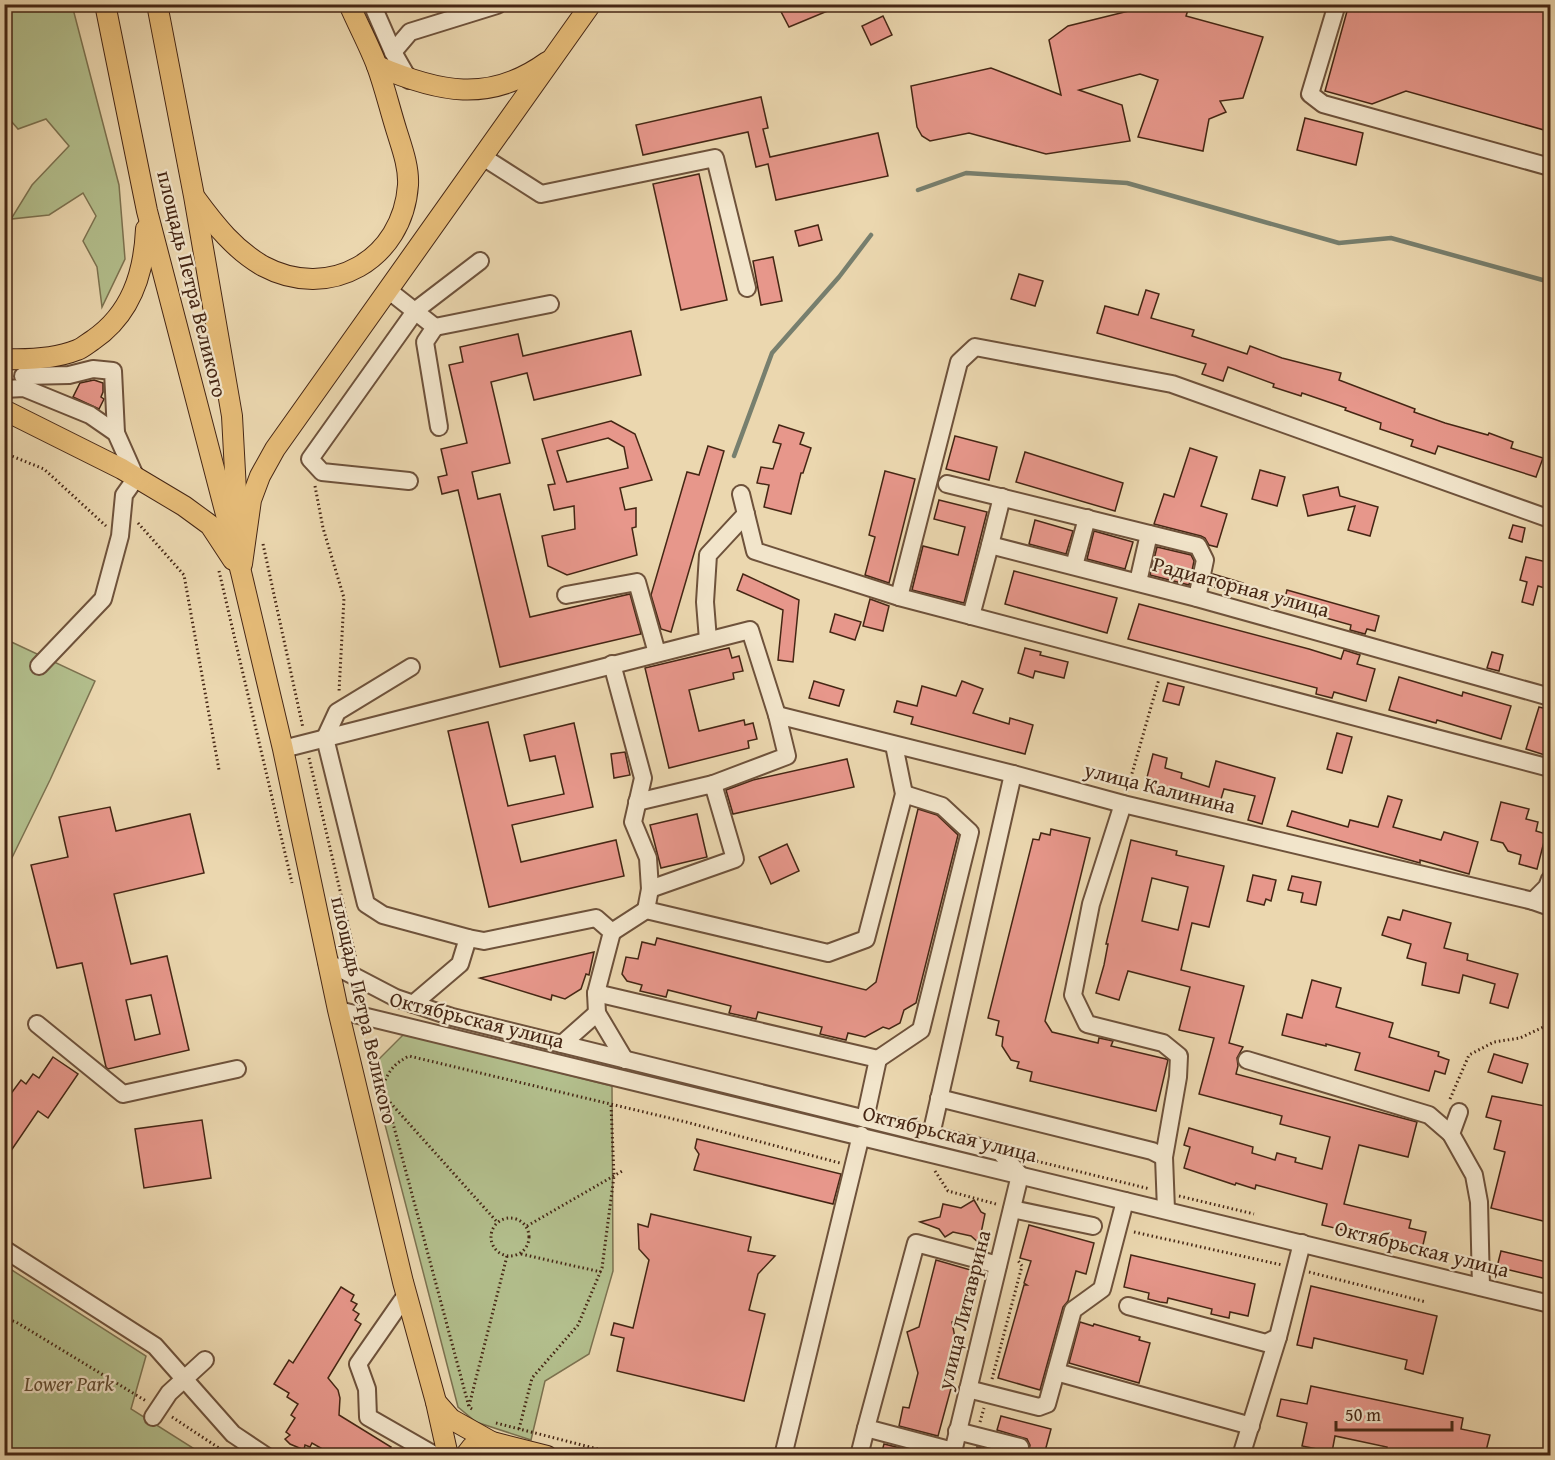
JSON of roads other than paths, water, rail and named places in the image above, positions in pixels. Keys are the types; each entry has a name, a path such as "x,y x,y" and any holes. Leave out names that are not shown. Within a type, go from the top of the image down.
{"main road":[{"name":"площадь Петра Великого","path":"105,4 147,211 241,572 283,749 338,1010 406,1295 436,1402 448,1455"},
{"name":"площадь Петра Великого","path":"157,4 194,196 232,416 241,572"},
{"path":"194,196 216,227 238,249 264,266 290,276 322,278 348,273 372,260 388,242 399,223 406,204 409,181 405,158 377,66 349,4"},
{"path":"241,572 251,500 260,476 275,449 591,4"},
{"path":"377,66 409,80 450,90 479,89 506,83 529,74 555,56"},
{"path":"19,371 33,360 79,350 102,333 123,312 137,283 145,251 147,211"},
{"path":"4,410 136,478 184,506 210,525 241,572"},
{"path":"436,1402 451,1419 492,1442 547,1455"},
{"path":"465,1455 472,1447 492,1442"}],"street":[{"path":"372,4 393,52 409,80"},
{"path":"1337,4 1310,94 1323,104 1551,167"},
{"path":"393,52 410,32 497,5"},
{"path":"483,157 541,194 715,158 747,288"},
{"path":"409,481 322,472 310,459 416,310 480,261"},
{"path":"388,290 435,327"},
{"path":"439,427 425,342 435,327 550,304"},
{"path":"899,597 959,362 975,347 1172,384 1551,519"},
{"path":"19,371 69,375 93,369 113,371 116,433 136,478 124,495 120,537 103,599 39,666"},
{"path":"4,389 19,371"},
{"path":"19,371 116,433"},
{"path":"947,484 1198,546 1205,560 1197,598"},
{"path":"741,494 755,551 899,597 1551,768"},
{"path":"971,616 1002,497"},
{"path":"708,640 705,602 708,555 746,514"},
{"path":"1074,566 1087,518"},
{"path":"1138,582 1149,534"},
{"name":"Радиаторная улица","path":"990,545 1138,582 1551,697"},
{"path":"566,595 638,582 657,653"},
{"path":"283,749 750,630 777,715 787,756 713,784 637,802"},
{"path":"612,664 643,778 633,822 648,858 650,888 646,910"},
{"path":"411,667 338,712 325,738 366,904 383,915 484,941 596,918 612,932"},
{"name":"улица Калинина","path":"777,715 1123,804 1551,907"},
{"path":"625,1060 597,1013 596,993 612,932 646,910 828,953 866,939 904,794 894,745"},
{"path":"930,1135 1013,774"},
{"path":"650,888 735,859 713,784"},
{"path":"865,1119 878,1059 921,1030 970,832 942,806 904,794"},
{"path":"1123,804 1092,904 1073,995 1087,1024 1162,1043 1179,1056 1178,1077 1164,1157 1166,1210"},
{"path":"1533,901 1547,887 1551,879"},
{"path":"413,1004 460,964 468,938"},
{"path":"327,962 413,1004 452,1017 1000,1152 1020,1175"},
{"path":"596,993 878,1059"},
{"name":"Октябрьская улица","path":"338,1010 1551,1304"},
{"path":"562,1044 597,1013"},
{"path":"450,1037 452,1017"},
{"path":"37,1024 123,1094 237,1069"},
{"path":"1247,1060 1429,1115 1451,1134 1474,1175 1479,1202 1481,1287"},
{"path":"939,1098 1152,1151 1164,1157"},
{"path":"1451,1134 1454,1109"},
{"path":"783,1455 861,1135"},
{"name":"улица Литаврина","path":"952,1453 1020,1175"},
{"path":"968,1389 1040,1407 1047,1404 1073,1310 1102,1289 1125,1201"},
{"path":"1012,1209 1093,1226"},
{"path":"859,1455 916,1243 998,1265"},
{"path":"1241,1455 1278,1337 1302,1243"},
{"path":"4,1249 155,1346 233,1434 266,1455"},
{"path":"406,1295 357,1364 367,1389 368,1417 436,1455"},
{"path":"1128,1306 1266,1343 1278,1337"},
{"path":"157,1411 169,1393 205,1360"},
{"path":"1056,1372 1251,1425"},
{"path":"866,1428 952,1453"},
{"path":"957,1431 1020,1447 1017,1455"}],"waterway":[{"path":"918,190 966,173 1127,183 1339,243 1391,238 1550,282"},
{"path":"734,456 772,353 839,277 871,235"}],"park label":[{"name":"Lower Park","path":"69,1384"}]}
